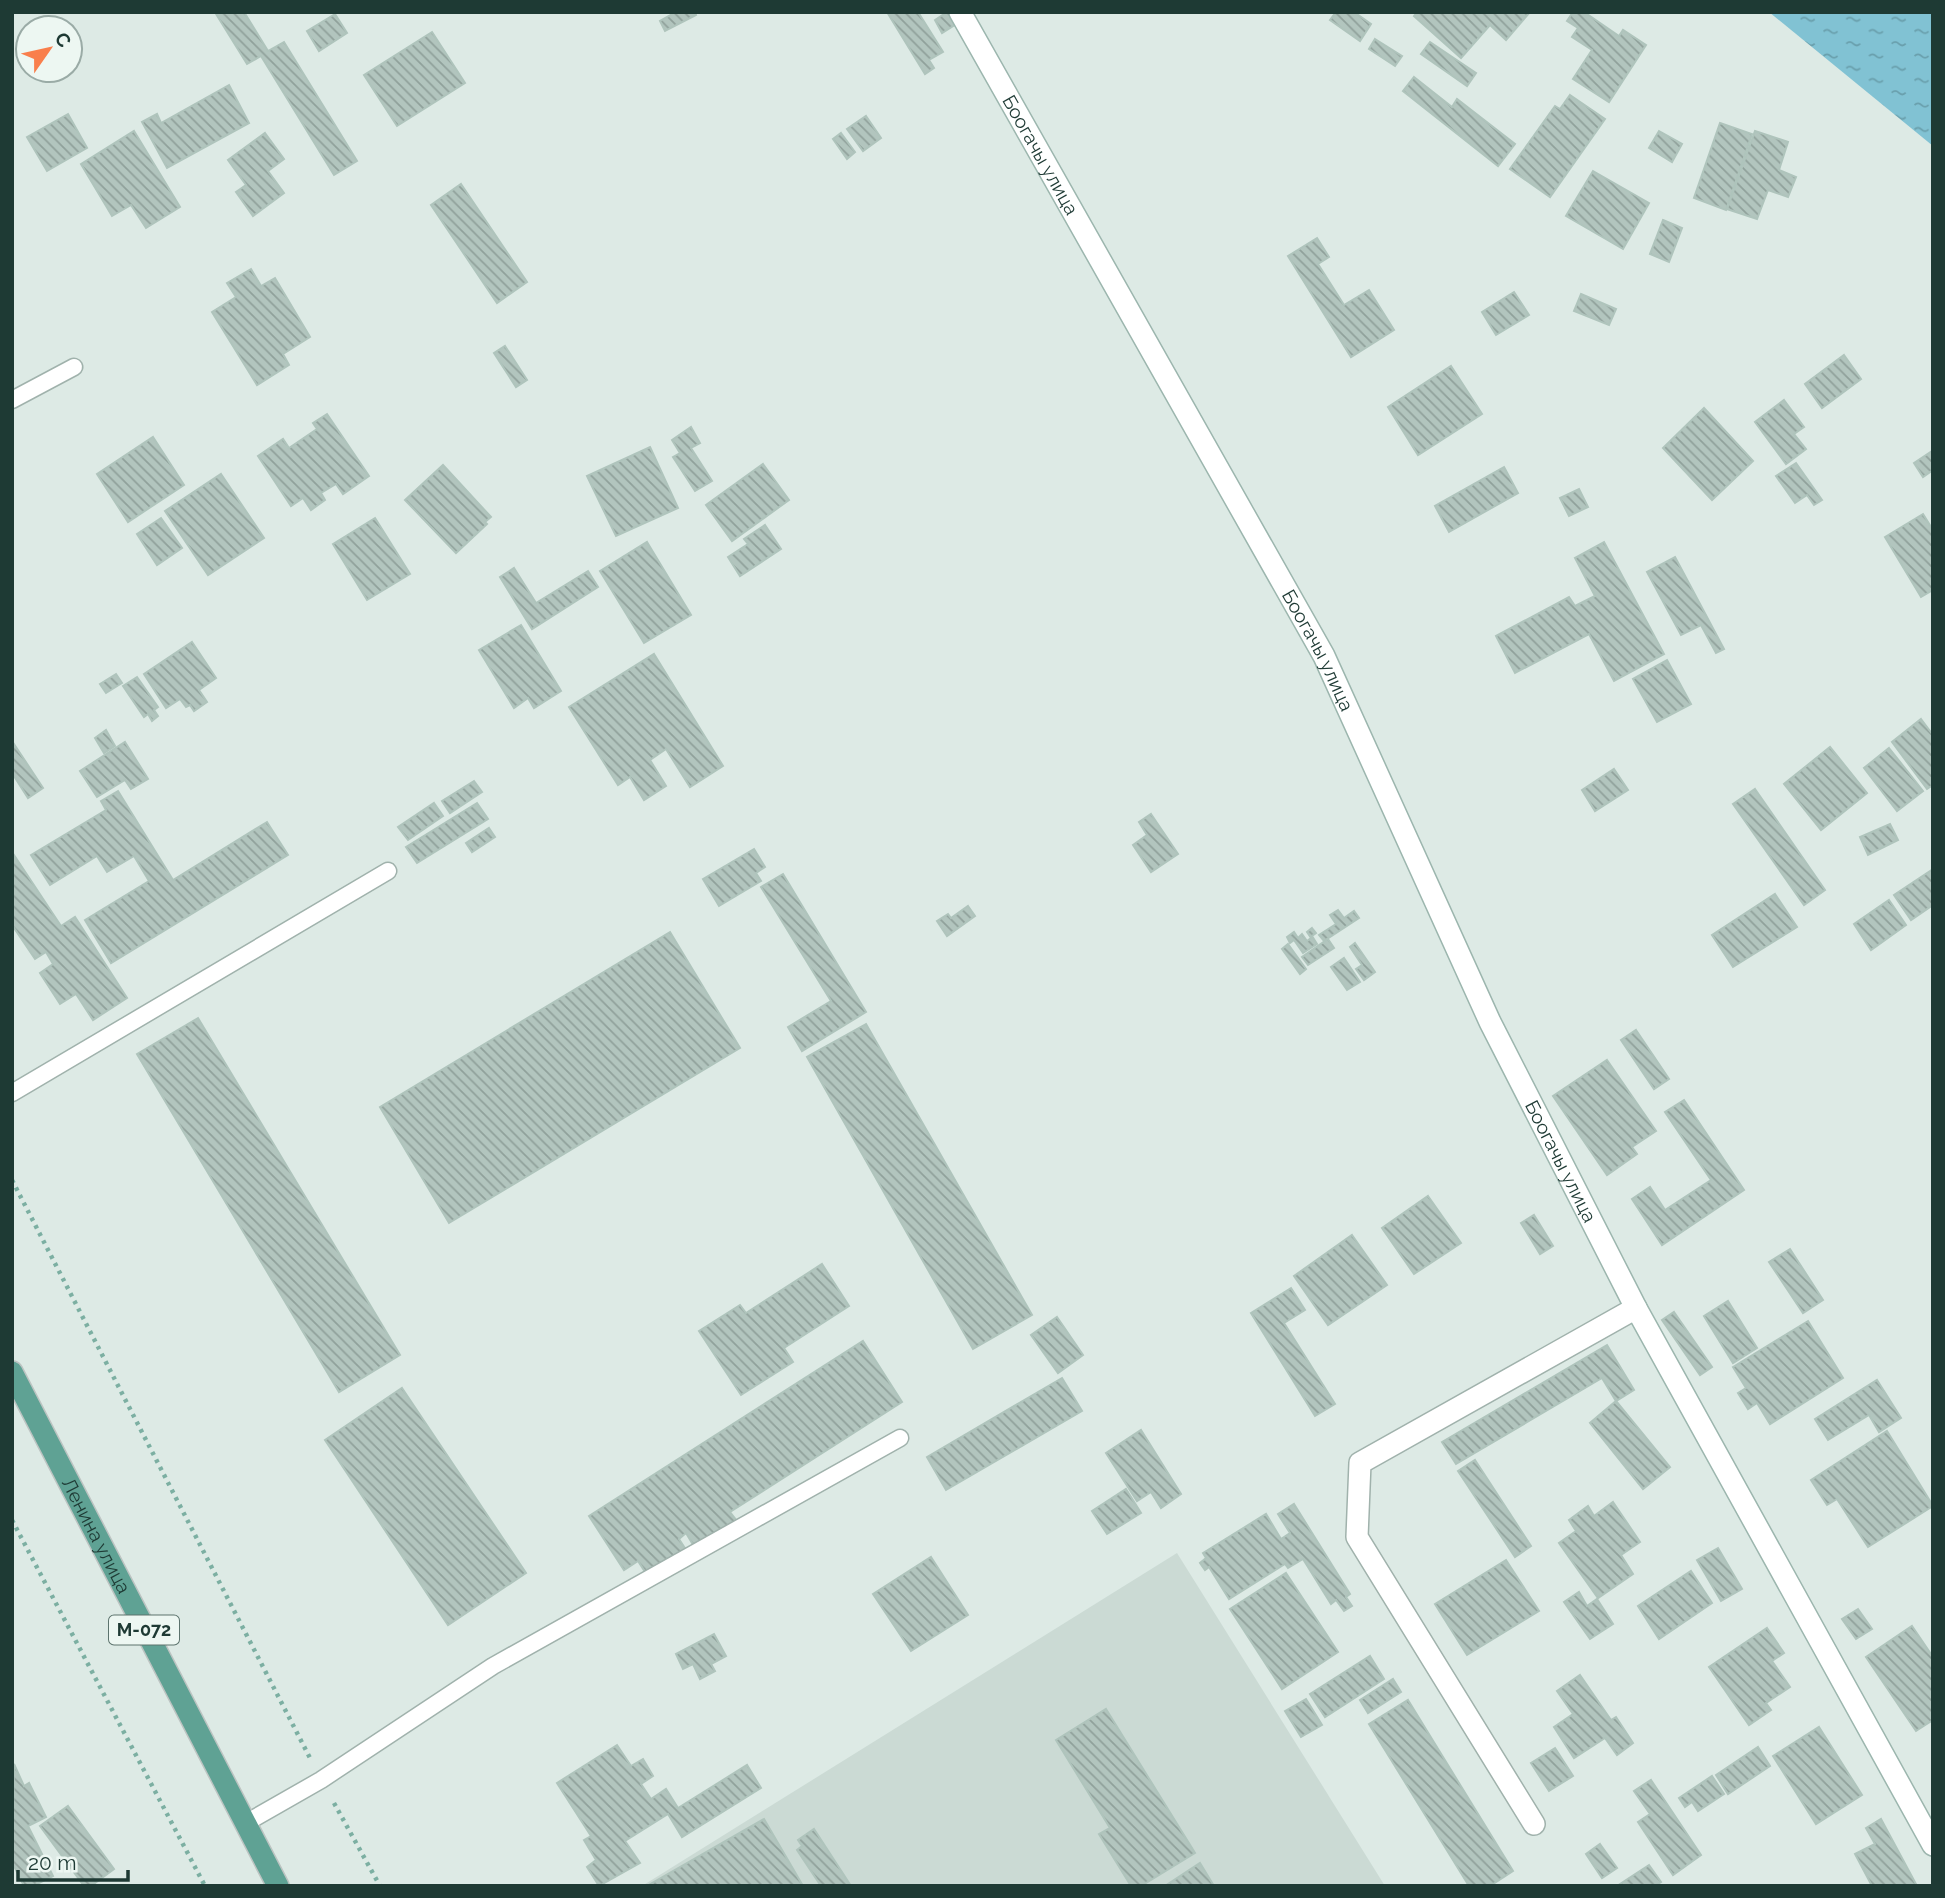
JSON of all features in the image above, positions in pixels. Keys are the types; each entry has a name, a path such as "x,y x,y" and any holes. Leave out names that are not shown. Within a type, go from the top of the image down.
{"main road":[{"name":"Ленина улица","path":"13,1376 278,1886"}],"street":[{"name":"Боогачы улица","path":"960,12 1324,656 1490,1022 1636,1308 1933,1845"},
{"path":"1535,1824 1357,1537 1360,1463 1636,1308"}],"lane":[{"path":"12,400 74,368"},
{"path":"12,1093 388,872"},
{"path":"244,1824 321,1780 493,1666 900,1438"}],"path":[{"path":"12,1180 321,1780 380,1886"},
{"path":"12,1520 205,1886"}],"shaded area":[{"path":"1177,1553 1385,1886 642,1886"}],"water":[{"path":"1769,12 1933,12 1933,146"}],"building":[{"path":"244,12 268,51 284,42 357,161 334,175 261,56 247,64 216,14"},
{"path":"676,12 695,12 696,15 665,31 660,21"},
{"path":"887,12 918,12 943,52 929,60 934,68 925,74"},
{"path":"951,12 958,23 942,33 935,20"},
{"path":"1336,12 1354,12 1371,24 1360,41 1330,20"},
{"path":"1417,12 1530,12 1506,40 1490,25 1461,58 1414,16"},
{"path":"1573,12 1584,12 1619,36 1623,30 1646,45 1609,102 1573,79 1592,50 1572,37 1578,28 1567,21"},
{"path":"335,14 347,33 319,51 307,31"},
{"path":"432,32 465,83 397,126 364,75"},
{"path":"1375,39 1402,56 1395,66 1369,49"},
{"path":"1430,42 1476,73 1467,86 1421,54"},
{"path":"1414,77 1452,107 1457,99 1515,144 1498,166 1403,91"},
{"path":"229,85 249,123 167,168 142,122 157,114 161,123"},
{"path":"1570,95 1605,119 1550,197 1510,169 1555,106 1560,109"},
{"path":"68,114 87,148 47,171 27,137"},
{"path":"866,116 881,138 863,151 847,129"},
{"path":"1720,123 1752,134 1726,210 1694,198"},
{"path":"134,131 180,207 146,228 131,205 112,216 81,164"},
{"path":"1659,131 1682,144 1672,162 1649,148"},
{"path":"1755,131 1788,142 1779,170 1796,177 1788,197 1768,190 1757,219 1727,209"},
{"path":"265,133 284,159 268,171 284,193 253,216 236,192 246,185 228,160"},
{"path":"841,133 855,152 847,159 833,139"},
{"path":"1593,171 1649,203 1623,249 1566,216"},
{"path":"461,184 527,282 497,303 431,205"},
{"path":"1663,220 1682,228 1669,262 1650,254"},
{"path":"1317,238 1329,257 1318,264 1344,305 1369,290 1394,330 1351,357 1288,256"},
{"path":"251,269 261,286 275,278 310,337 283,354 289,365 257,385 212,312 236,297 227,283"},
{"path":"1514,292 1529,315 1496,335 1482,312"},
{"path":"1581,294 1616,309 1609,325 1574,311"},
{"path":"505,346 527,380 516,387 494,353"},
{"path":"1844,355 1861,379 1822,408 1805,384"},
{"path":"1451,366 1482,414 1418,455 1388,407"},
{"path":"1784,400 1804,427 1794,434 1806,449 1786,464 1755,422"},
{"path":"1704,408 1753,461 1712,500 1663,448"},
{"path":"327,414 369,476 343,494 336,484 321,493 325,500 311,510 303,498 291,506 258,456 283,439 289,448 317,429 313,423"},
{"path":"691,427 700,443 691,448 712,481 695,491 673,457 680,453 672,440"},
{"path":"153,437 184,485 128,522 97,474"},
{"path":"650,447 678,508 616,536 587,476"},
{"path":"1932,451 1933,470 1923,477 1914,463"},
{"path":"1796,463 1822,500 1814,505 1807,495 1795,503 1776,476"},
{"path":"763,464 789,500 732,541 706,505"},
{"path":"443,465 491,517 456,553 405,500"},
{"path":"1504,467 1518,493 1449,532 1435,506"},
{"path":"221,474 264,538 208,575 165,511"},
{"path":"1579,489 1588,507 1569,516 1560,498"},
{"path":"1923,514 1933,530 1933,590 1921,597 1885,537"},
{"path":"161,518 182,548 157,565 137,534"},
{"path":"375,518 410,574 367,600 333,544"},
{"path":"765,525 781,549 740,576 728,557 748,544 744,539"},
{"path":"647,542 691,615 644,643 600,571"},
{"path":"1604,542 1664,654 1614,681 1589,634 1515,673 1496,636 1569,597 1575,606 1595,596 1575,558"},
{"path":"1675,557 1724,649 1716,653 1701,625 1681,635 1647,572"},
{"path":"514,568 536,603 588,571 598,587 532,629 500,577"},
{"path":"521,625 561,691 534,708 528,698 514,708 479,650"},
{"path":"192,642 216,678 199,690 207,702 194,711 190,705 186,707 180,699 166,708 144,674"},
{"path":"654,654 723,766 690,787 666,749 650,760 666,786 644,800 630,777 618,785 569,707"},
{"path":"1667,660 1691,704 1657,722 1633,679"},
{"path":"116,674 122,683 106,693 100,684"},
{"path":"137,677 158,707 154,710 158,716 152,721 148,714 144,717 123,686"},
{"path":"1921,719 1933,735 1933,785 1927,789 1892,742"},
{"path":"106,730 115,746 104,753 95,738"},
{"path":"12,741 43,788 28,798 12,773"},
{"path":"125,742 148,779 131,789 125,780 97,797 80,771"},
{"path":"1830,747 1867,793 1821,830 1784,784"},
{"path":"1889,748 1923,791 1897,811 1864,768"},
{"path":"1614,769 1628,790 1595,811 1582,790"},
{"path":"474,781 482,792 450,813 442,801"},
{"path":"1755,789 1825,890 1804,905 1733,804"},
{"path":"118,791 173,880 267,822 288,855 111,963 85,920 149,881 134,856 107,872 97,856 50,885 31,855 106,810 101,801"},
{"path":"434,803 443,816 408,840 398,827"},
{"path":"477,803 488,819 417,863 406,847"},
{"path":"1151,814 1178,854 1151,872 1133,845 1147,835 1139,822"},
{"path":"1890,824 1898,840 1868,855 1860,837"},
{"path":"489,828 495,837 472,852 466,843"},
{"path":"754,849 765,867 756,873 761,881 719,906 703,879"},
{"path":"12,852 61,926 75,917 127,998 93,1020 76,994 60,1004 40,973 53,964 46,952 35,959 12,925"},
{"path":"1933,869 1933,905 1911,920 1894,895"},
{"path":"783,874 866,1012 802,1051 788,1027 831,1001 761,887"},
{"path":"1775,894 1797,927 1733,967 1712,935"},
{"path":"1889,900 1906,925 1871,950 1854,924"},
{"path":"968,906 975,916 947,936 937,921 948,914 951,918"},
{"path":"1338,910 1344,918 1354,911 1359,918 1324,941 1319,935 1336,924 1330,915"},
{"path":"1312,928 1316,933 1312,936 1317,944 1303,953 1294,940 1290,943 1287,937 1294,932 1298,938 1302,934 1307,941 1311,938 1307,932"},
{"path":"670,932 740,1048 449,1223 380,1107"},
{"path":"1328,939 1334,948 1308,965 1302,957"},
{"path":"1355,943 1375,972 1364,980 1356,969 1362,965 1350,947"},
{"path":"1288,944 1306,969 1300,974 1282,949"},
{"path":"1344,958 1360,982 1347,990 1331,967"},
{"path":"198,1018 400,1355 339,1392 137,1054"},
{"path":"866,1024 1032,1315 973,1349 807,1057"},
{"path":"1636,1030 1669,1079 1654,1089 1621,1040"},
{"path":"1607,1060 1656,1131 1632,1147 1637,1154 1607,1175 1553,1096"},
{"path":"1684,1100 1744,1190 1662,1245 1632,1199 1650,1187 1665,1210 1711,1180 1665,1112"},
{"path":"1428,1196 1461,1243 1414,1274 1382,1228"},
{"path":"1534,1215 1553,1246 1540,1254 1521,1223"},
{"path":"1352,1235 1387,1285 1328,1325 1294,1276"},
{"path":"1790,1249 1823,1300 1803,1313 1769,1262"},
{"path":"822,1264 849,1306 784,1348 793,1362 741,1395 699,1331 740,1305 746,1313"},
{"path":"1291,1288 1305,1310 1284,1323 1335,1404 1315,1416 1251,1313"},
{"path":"1728,1301 1757,1348 1733,1363 1704,1316"},
{"path":"1674,1312 1712,1367 1700,1375 1662,1320"},
{"path":"1057,1317 1083,1355 1058,1373 1031,1335"},
{"path":"1808,1321 1843,1378 1770,1424 1757,1403 1748,1409 1738,1393 1746,1388 1733,1367"},
{"path":"863,1341 902,1402 730,1512 737,1521 695,1548 686,1533 679,1539 688,1553 649,1578 638,1561 624,1570 589,1516"},
{"path":"1607,1345 1634,1390 1616,1401 1602,1378 1456,1464 1442,1442"},
{"path":"1062,1378 1082,1411 946,1490 927,1457"},
{"path":"1877,1380 1901,1418 1879,1432 1869,1415 1828,1440 1815,1419"},
{"path":"402,1388 526,1573 448,1625 325,1440"},
{"path":"1616,1401 1670,1467 1643,1489 1590,1423"},
{"path":"1141,1430 1181,1494 1161,1508 1151,1492 1137,1501 1106,1453"},
{"path":"1887,1431 1933,1506 1868,1547 1837,1499 1827,1505 1811,1480"},
{"path":"1475,1460 1531,1546 1515,1557 1458,1471"},
{"path":"1126,1489 1141,1513 1107,1534 1092,1511"},
{"path":"1613,1502 1640,1542 1621,1555 1633,1574 1598,1598 1559,1543 1576,1531 1569,1520 1588,1506 1594,1516"},
{"path":"1294,1504 1350,1594 1346,1597 1352,1606 1344,1611 1336,1600 1331,1604 1303,1559 1288,1568 1285,1564 1229,1599 1209,1567 1205,1570 1200,1563 1206,1558 1203,1553 1266,1514 1281,1539 1290,1533 1278,1514"},
{"path":"1718,1548 1742,1589 1721,1601 1697,1560"},
{"path":"931,1557 968,1615 911,1651 873,1594"},
{"path":"1506,1560 1539,1611 1467,1655 1435,1604"},
{"path":"1691,1571 1712,1603 1659,1639 1638,1606"},
{"path":"1286,1573 1338,1652 1282,1689 1230,1609"},
{"path":"1579,1592 1587,1606 1597,1599 1613,1624 1590,1639 1564,1602"},
{"path":"1858,1609 1872,1629 1856,1639 1842,1619"},
{"path":"1912,1626 1933,1657 1933,1720 1916,1731 1866,1657"},
{"path":"1767,1628 1784,1653 1772,1661 1790,1687 1766,1703 1771,1710 1749,1725 1709,1667"},
{"path":"714,1634 726,1656 711,1664 715,1671 700,1679 693,1664 683,1669 676,1654"},
{"path":"1370,1656 1384,1679 1325,1717 1310,1694"},
{"path":"1580,1675 1611,1720 1616,1717 1633,1743 1617,1755 1605,1738 1574,1758 1554,1727 1573,1714 1557,1691"},
{"path":"1393,1679 1401,1692 1368,1713 1360,1700"},
{"path":"1306,1699 1322,1725 1301,1737 1285,1711"},
{"path":"1408,1700 1513,1871 1490,1886 1469,1886 1369,1724"},
{"path":"1106,1709 1195,1853 1141,1886 1131,1886 1099,1834 1110,1828 1056,1740"},
{"path":"1819,1727 1862,1795 1816,1824 1773,1756"},
{"path":"617,1745 631,1766 643,1759 653,1776 641,1784 651,1799 666,1789 678,1808 747,1765 761,1788 682,1837 668,1814 625,1841 640,1863 599,1886 587,1867 596,1860 584,1840 591,1836 557,1783"},
{"path":"1758,1747 1770,1766 1728,1794 1716,1775"},
{"path":"1555,1748 1573,1776 1549,1791 1531,1763"},
{"path":"14,1764 24,1786 29,1783 46,1817 28,1826 53,1876 33,1886 24,1886 12,1862"},
{"path":"1712,1776 1724,1794 1698,1811 1692,1802 1685,1807 1679,1798"},
{"path":"1651,1780 1701,1855 1673,1875 1638,1822 1650,1814 1634,1791"},
{"path":"68,1806 114,1869 91,1886 84,1886 40,1826"},
{"path":"764,1819 803,1886 647,1886"},
{"path":"1881,1819 1917,1886 1872,1886 1855,1854 1875,1844 1866,1828"},
{"path":"814,1829 851,1886 821,1886 797,1850 802,1846 798,1840"},
{"path":"1600,1844 1617,1868 1602,1878 1586,1854"},
{"path":"1200,1863 1214,1886 1165,1886"},
{"path":"1649,1865 1661,1882 1655,1886 1617,1886"}]}
